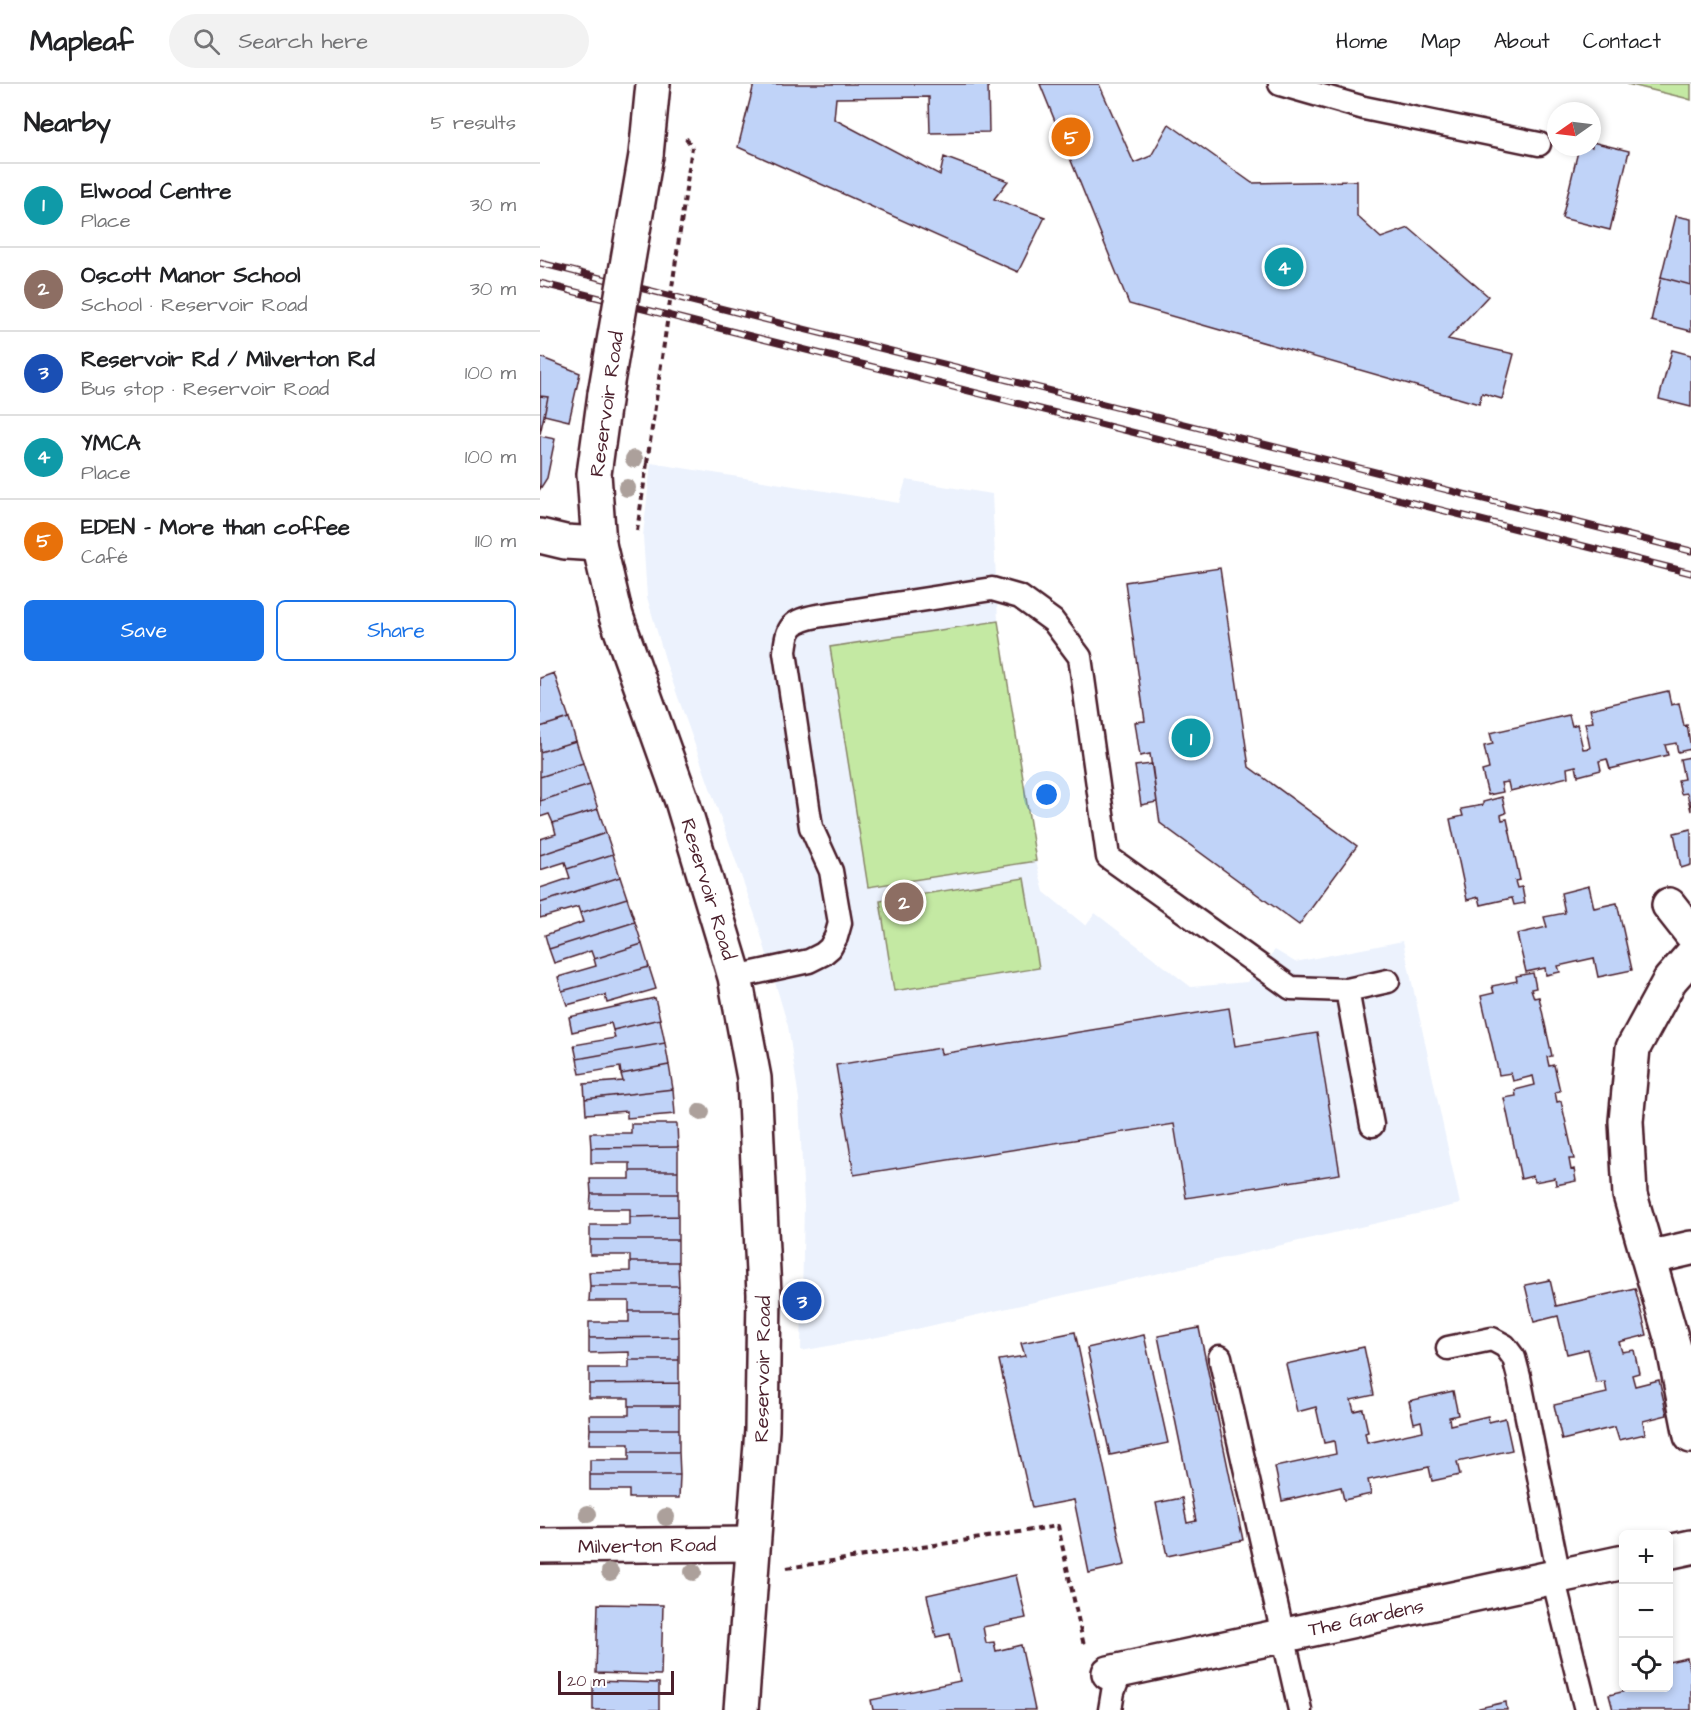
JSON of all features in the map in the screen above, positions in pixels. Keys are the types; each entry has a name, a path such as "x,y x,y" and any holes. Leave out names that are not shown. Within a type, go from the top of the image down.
{"main road":[{"name":"Reservoir Road","path":"653,84 646,154 605,394 594,474 599,544 615,616 682,801 735,977 754,1078 764,1294 762,1430 741,1710"},
{"path":"540,536 565,542 599,544"},
{"path":"1670,905 1691,933"},
{"path":"1691,956 1670,980 1633,1048 1626,1121 1630,1195 1673,1344 1691,1436"},
{"path":"1648,1258 1691,1248"},
{"name":"Milverton Road","path":"540,1546 752,1559"},
{"path":"1673,1551 1691,1547"},
{"name":"The Gardens","path":"1115,1672 1619,1563"}],"lane":[{"path":"1280,84 1364,108 1539,144"},
{"path":"735,977 809,961 823,954 833,943 840,923 831,871 811,827 785,652 788,632 795,622 817,616 992,589 1020,597 1053,621 1080,657 1108,857 1291,988 1347,990 1388,981"},
{"path":"1347,990 1372,1125"},
{"path":"1448,1348 1492,1339 1505,1346 1514,1358 1525,1399 1556,1576 1586,1710"},
{"path":"1220,1357 1300,1710"},
{"path":"1110,1710 1115,1672"}],"path":[{"path":"647,463 692,147"},
{"path":"752,1559 1058,1526 1087,1659 1115,1672"}],"shaded area":[{"path":"651,463 899,503 906,480 992,494 998,621 1036,861 1044,892 1086,926 1095,913 1191,987 1247,982 1275,950 1295,962 1403,941 1460,1204 899,1333 801,1351 804,1205 799,1099 788,1026 756,918 667,666 647,597 643,536"}],"green space":[{"path":"1627,84 1691,84 1691,100 1685,98"},
{"path":"998,621 1036,861 868,887 830,647"},
{"path":"1024,878 1039,968 894,991 880,901"}],"building":[{"path":"754,84 988,84 989,132 930,133 929,97 836,98 834,119 940,175 944,157 1008,181 994,199 1045,217 1018,272 738,147"},
{"path":"1040,84 1099,84 1134,163 1151,156 1169,124 1252,183 1357,181 1357,216 1381,238 1409,228 1488,296 1448,339 1514,354 1502,399 1482,393 1479,404 1129,304"},
{"path":"1601,144 1629,151 1610,230 1562,218 1577,156 1601,156"},
{"path":"1676,216 1691,219 1691,285 1661,277"},
{"path":"1661,277 1691,285 1691,331 1651,321"},
{"path":"1672,350 1691,355 1691,407 1659,399"},
{"path":"540,357 580,373 569,421 544,415 548,397 540,396"},
{"path":"540,396 548,397 540,434"},
{"path":"540,436 555,439 547,478 540,489"},
{"path":"1220,568 1249,767 1357,846 1299,925 1160,823 1150,754 1140,756 1135,722 1145,721 1125,582"},
{"path":"554,673 569,718 540,727 540,678"},
{"path":"1668,691 1671,705 1679,703 1684,726 1687,725 1691,749 1678,752 1676,743 1665,745 1668,755 1610,769 1607,759 1599,761 1601,770 1578,776 1576,766 1567,768 1568,777 1510,791 1508,782 1501,783 1503,792 1488,795 1482,771 1489,769 1484,746 1493,744 1490,733 1569,715 1572,726 1577,724 1583,749 1590,748 1585,723 1593,722 1590,709"},
{"path":"569,718 576,741 540,752 540,727"},
{"path":"576,741 583,763 540,777 540,752"},
{"path":"1691,757 1691,811 1687,793 1681,794 1678,780 1684,779 1680,759"},
{"path":"583,763 590,785 540,801 540,777"},
{"path":"1152,764 1157,802 1141,805 1135,766"},
{"path":"590,785 598,809 553,823 549,814 540,817 540,801"},
{"path":"1502,797 1506,813 1501,815 1502,820 1507,819 1520,880 1515,881 1517,888 1522,887 1525,903 1514,905 1512,898 1481,905 1479,897 1467,900 1450,819 1463,816 1461,809 1483,805 1483,802"},
{"path":"598,809 606,833 540,855 540,839 556,834 553,823"},
{"path":"1691,829 1691,865 1681,868 1674,833"},
{"path":"606,833 613,854 567,869 565,862 540,870 540,855"},
{"path":"613,854 620,877 540,903 540,888 570,878 567,869"},
{"path":"620,877 627,898 580,913 578,907 540,918 540,903"},
{"path":"1589,886 1594,908 1617,903 1632,970 1598,977 1594,958 1558,966 1560,972 1546,975 1545,968 1526,972 1517,934 1547,927 1544,917 1565,913 1561,893"},
{"path":"627,898 635,922 549,949 545,935 583,922 580,913"},
{"path":"635,922 642,944 594,959 591,951 554,963 549,949"},
{"path":"642,944 649,967 562,991 558,977 596,966 594,959"},
{"path":"649,967 656,989 607,1003 605,995 567,1005 562,991"},
{"path":"1533,973 1536,988 1531,989 1534,998 1539,997 1552,1056 1547,1057 1549,1066 1554,1065 1560,1091 1555,1092 1557,1102 1561,1101 1574,1159 1569,1159 1576,1181 1556,1185 1555,1178 1535,1182 1533,1176 1521,1179 1504,1098 1516,1096 1515,1090 1535,1085 1533,1076 1513,1081 1511,1073 1499,1075 1481,996 1494,993 1492,986 1517,981 1516,976"},
{"path":"655,998 660,1019 613,1030 611,1023 572,1032 569,1017"},
{"path":"1229,1008 1235,1046 1317,1033 1340,1174 1186,1198 1174,1124 854,1175 836,1065 940,1048 941,1054"},
{"path":"660,1019 665,1043 577,1059 574,1045 615,1038 613,1030"},
{"path":"665,1043 669,1065 621,1074 620,1067 580,1074 577,1059"},
{"path":"669,1065 673,1089 585,1099 584,1084 623,1081 621,1074"},
{"path":"673,1089 675,1114 627,1118 627,1111 586,1114 585,1099"},
{"path":"631,1124 677,1124 678,1147 591,1148 590,1133 631,1133"},
{"path":"678,1147 678,1171 630,1171 630,1163 591,1163 591,1148"},
{"path":"630,1171 678,1171 678,1194 591,1194 590,1179 630,1179"},
{"path":"591,1194 678,1194 678,1216 630,1217 630,1209 590,1209"},
{"path":"678,1216 678,1240 590,1240 590,1225 630,1225 630,1217"},
{"path":"590,1240 678,1240 678,1262 630,1262 630,1255 590,1255"},
{"path":"630,1262 678,1262 679,1286 590,1286 589,1272 630,1271"},
{"path":"1550,1280 1556,1306 1635,1288 1647,1335 1619,1342 1622,1352 1634,1350 1639,1373 1632,1375 1635,1386 1659,1380 1667,1415 1643,1421 1645,1434 1619,1440 1615,1427 1562,1440 1554,1405 1607,1393 1605,1382 1596,1383 1588,1349 1567,1354 1558,1316 1534,1322 1525,1285"},
{"path":"590,1286 679,1286 678,1311 629,1311 629,1301 589,1301"},
{"path":"629,1311 678,1311 679,1337 589,1338 589,1322 629,1322"},
{"path":"1199,1328 1243,1540 1167,1556 1156,1503 1182,1498 1187,1523 1196,1521 1158,1336"},
{"path":"1075,1332 1125,1565 1089,1573 1074,1500 1032,1508 999,1360 1025,1356 1021,1343"},
{"path":"1144,1335 1168,1443 1110,1455 1087,1348"},
{"path":"679,1337 679,1360 629,1360 629,1352 589,1353 589,1338"},
{"path":"1364,1347 1374,1395 1351,1400 1354,1411 1363,1409 1368,1432 1365,1433 1367,1443 1423,1431 1421,1421 1414,1423 1409,1401 1453,1391 1458,1415 1449,1417 1450,1425 1488,1416 1489,1422 1505,1418 1512,1450 1457,1462 1460,1475 1432,1481 1429,1467 1368,1480 1371,1494 1344,1500 1341,1487 1282,1501 1275,1467 1336,1454 1334,1441 1324,1443 1316,1407 1297,1412 1286,1364"},
{"path":"629,1360 679,1360 679,1383 589,1384 589,1368 629,1368"},
{"path":"679,1383 679,1406 629,1406 629,1398 589,1398 589,1384"},
{"path":"629,1406 679,1406 679,1429 590,1429 589,1415 629,1415"},
{"path":"590,1429 679,1429 679,1452 629,1452 629,1444 589,1444"},
{"path":"629,1452 679,1452 680,1475 590,1475 590,1460 629,1460"},
{"path":"590,1475 680,1475 679,1498 629,1498 629,1490 590,1490"},
{"path":"1016,1575 1026,1618 983,1627 986,1643 994,1642 996,1651 1021,1645 1035,1710 873,1710 871,1700 960,1681 950,1634 936,1637 927,1595"},
{"path":"598,1604 663,1605 661,1675 596,1673"},
{"path":"1687,1658 1691,1672 1691,1710 1613,1710 1609,1695 1621,1692 1673,1692 1673,1661"},
{"path":"593,1681 659,1683 659,1710 593,1710"},
{"path":"1506,1702 1507,1710 1479,1710 1479,1708"}],"railway":[{"path":"540,263 1691,551"},
{"path":"540,283 1691,573"}],"place":[{"name":"EDEN - More than coffee","path":"1071,137"},
{"name":"YMCA","path":"1284,267"},
{"name":"Elwood Centre","path":"1191,738"},
{"name":"Oscott Manor School","path":"904,902"},
{"name":"Reservoir Rd / Milverton Rd","path":"802,1301"}]}
